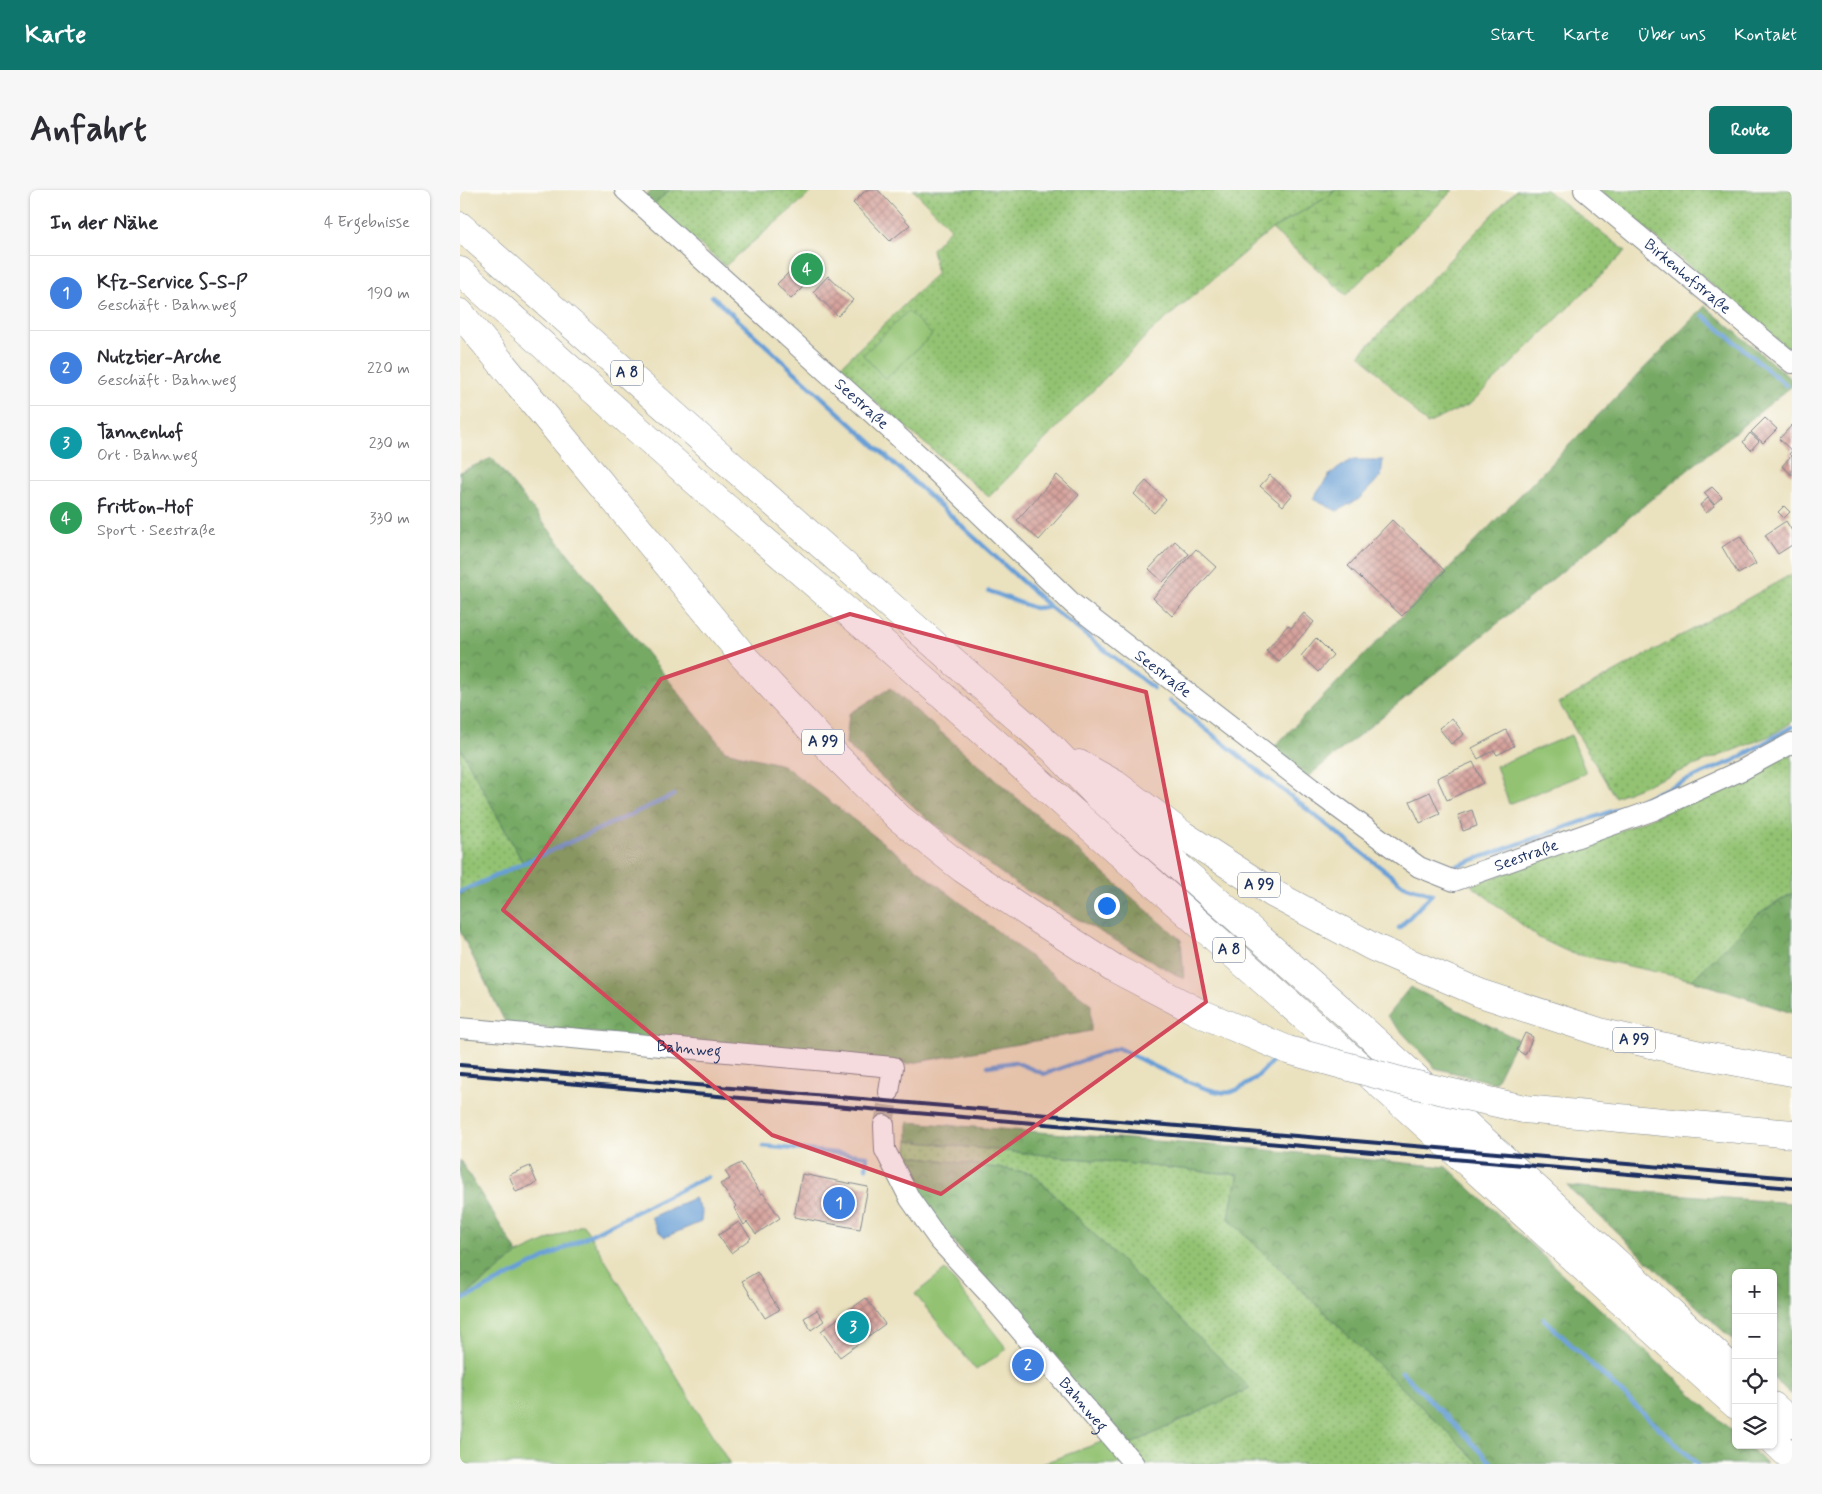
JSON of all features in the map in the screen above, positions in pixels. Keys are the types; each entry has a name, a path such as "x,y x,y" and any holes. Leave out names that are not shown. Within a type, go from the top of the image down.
{"highway":[{"name":"A 8","path":"460,226 1054,750 1098,796 1351,1018 1732,1368"},
{"name":"A 8","path":"460,270 717,500 872,632 1387,1090 1735,1404"},
{"name":"A 99","path":"460,313 744,656 837,757 899,818 971,875 1034,918 1114,968 1198,1012 1288,1050 1408,1083 1524,1108 1792,1134"},
{"name":"A 99","path":"1054,750 1115,784 1183,835 1274,894 1373,947 1480,993 1603,1033 1700,1055 1792,1072"},
{"path":"1777,1410 1792,1423"},
{"path":"1777,1444 1792,1458"}],"street":[{"name":"Seestraße","path":"625,190 923,459 1073,604 1311,788 1419,867 1454,881 1654,810 1742,770 1792,743"},
{"name":"Birkenhofstraße","path":"1584,190 1792,363"},
{"name":"Bahnweg","path":"460,1028 893,1068 889,1092"},
{"name":"Bahnweg","path":"884,1125 886,1150 910,1199 939,1240 990,1295 1134,1464"}],"highlighted area":[{"path":"850,614 1146,692 1206,1002 941,1194 772,1135 503,910 661,679"}],"green space":[{"path":"652,190 670,190 653,205 645,196"},
{"path":"670,190 814,190 725,266 653,205"},
{"path":"913,190 1335,190 1331,195 1272,229 1148,334 989,497 837,370 937,273 932,249 951,228"},
{"path":"1335,190 1453,190 1346,295 1272,229 1331,195"},
{"path":"1516,190 1546,190 1626,251 1470,404 1427,424 1360,354"},
{"path":"1599,190 1792,190 1792,352"},
{"path":"1705,306 1792,380 1792,386 1306,778 1274,747"},
{"path":"908,311 932,335 885,379 863,355"},
{"path":"492,458 725,751 783,765 1091,1004 1091,1031 906,1064 506,1024 460,931 460,895 523,863 460,747 460,472"},
{"path":"1792,574 1792,722 1772,735 1615,797 1559,703"},
{"path":"890,688 1181,940 1184,979 1019,886 926,818 846,744 849,714"},
{"path":"1571,735 1586,773 1509,804 1496,766"},
{"path":"460,747 523,863 460,892"},
{"path":"1792,751 1792,893 1756,916 1692,980 1571,953 1539,938 1471,885 1581,847 1735,783"},
{"path":"1792,893 1792,1013 1692,980 1756,916"},
{"path":"1410,987 1517,1039 1495,1083 1435,1068 1387,1016"},
{"path":"908,1122 1246,1148 1447,1167 1732,1431 1732,1449 1751,1449 1767,1464 1480,1464 1229,1219 1239,1175 908,1141"},
{"path":"908,1141 1239,1175 1229,1219 1480,1464 1142,1464 1127,1446 1249,1388 1032,1173 906,1155"},
{"path":"906,1155 1032,1173 1250,1388 1127,1446 915,1196"},
{"path":"460,1160 518,1254 460,1300"},
{"path":"1567,1186 1792,1203 1792,1395 1777,1382 1777,1269 1732,1269 1732,1339"},
{"path":"583,1224 730,1464 460,1464 460,1300 518,1254"},
{"path":"945,1270 1007,1349 976,1370 915,1294"},
{"path":"1107,1440 1127,1464 1041,1464"}],"water":[{"path":"1351,460 1383,460 1381,476 1359,499 1337,511 1313,499 1330,474"},
{"path":"694,1198 702,1212 701,1222 665,1237 658,1231 651,1217"}],"building":[{"path":"866,190 878,190 910,225 890,241 853,203"},
{"path":"807,255 821,269 791,299 777,284"},
{"path":"828,276 853,300 838,316 813,292"},
{"path":"1765,418 1777,429 1763,443 1751,432"},
{"path":"1792,425 1792,451 1779,439"},
{"path":"1750,433 1759,441 1751,450 1743,442"},
{"path":"1792,451 1792,475 1782,466 1791,456 1789,454"},
{"path":"1057,475 1079,495 1039,540 1017,520"},
{"path":"1270,475 1292,495 1283,506 1260,486"},
{"path":"1146,481 1166,500 1154,513 1134,494"},
{"path":"1712,487 1722,497 1714,504 1704,493"},
{"path":"1708,498 1714,506 1706,513 1700,505"},
{"path":"1784,506 1790,512 1784,518 1778,512"},
{"path":"1392,520 1445,571 1402,616 1348,566"},
{"path":"1786,521 1792,531 1792,545 1778,554 1765,535"},
{"path":"1740,536 1756,564 1738,574 1722,547"},
{"path":"1175,541 1189,554 1163,582 1149,569"},
{"path":"1196,549 1216,567 1172,616 1153,598"},
{"path":"1304,613 1314,622 1279,662 1266,651 1288,625 1291,628"},
{"path":"1316,638 1333,655 1318,672 1301,656"},
{"path":"1452,718 1464,734 1451,744 1439,728"},
{"path":"1506,730 1514,746 1497,755 1494,750 1478,759 1472,748"},
{"path":"1473,762 1483,783 1447,800 1437,778"},
{"path":"1430,792 1440,814 1420,823 1410,801"},
{"path":"1472,810 1477,826 1463,831 1458,815"},
{"path":"1525,1033 1533,1037 1525,1055 1517,1050"},
{"path":"741,1163 761,1194 763,1193 780,1218 756,1234 747,1222 744,1225 734,1208 736,1206 720,1184 730,1179 725,1171"},
{"path":"530,1166 537,1183 516,1192 509,1175"},
{"path":"802,1174 868,1187 860,1229 794,1217"},
{"path":"739,1222 751,1238 731,1253 718,1235"},
{"path":"757,1272 779,1310 765,1318 742,1281"},
{"path":"866,1298 885,1324 840,1357 821,1331"},
{"path":"817,1310 824,1321 811,1330 804,1318"}],"waterway":[{"path":"712,296 1050,607"},
{"path":"1703,315 1786,385"},
{"path":"989,591 1034,608 1050,607 1153,688"},
{"path":"1170,701 1403,885 1432,894 1399,928"},
{"path":"1456,866 1618,809 1735,760 1792,727"},
{"path":"460,892 674,795"},
{"path":"988,1066 1015,1062 1044,1074 1118,1048 1192,1083 1208,1089 1231,1092 1249,1083 1273,1060"},
{"path":"763,1146 867,1156 866,1168"},
{"path":"460,1301 707,1177"},
{"path":"1544,1319 1697,1464"},
{"path":"1402,1372 1493,1464"}],"tunnel":[{"path":"884,1125 889,1092"}],"railway":[{"path":"460,1065 1792,1178"},
{"path":"460,1074 1792,1188"}],"place":[{"name":"Fritton-Hof","path":"807,269"},
{"name":"Kfz-Service S-S-P","path":"839,1203"},
{"name":"Tannenhof","path":"853,1327"},
{"name":"Nutztier-Arche","path":"1028,1365"}]}
